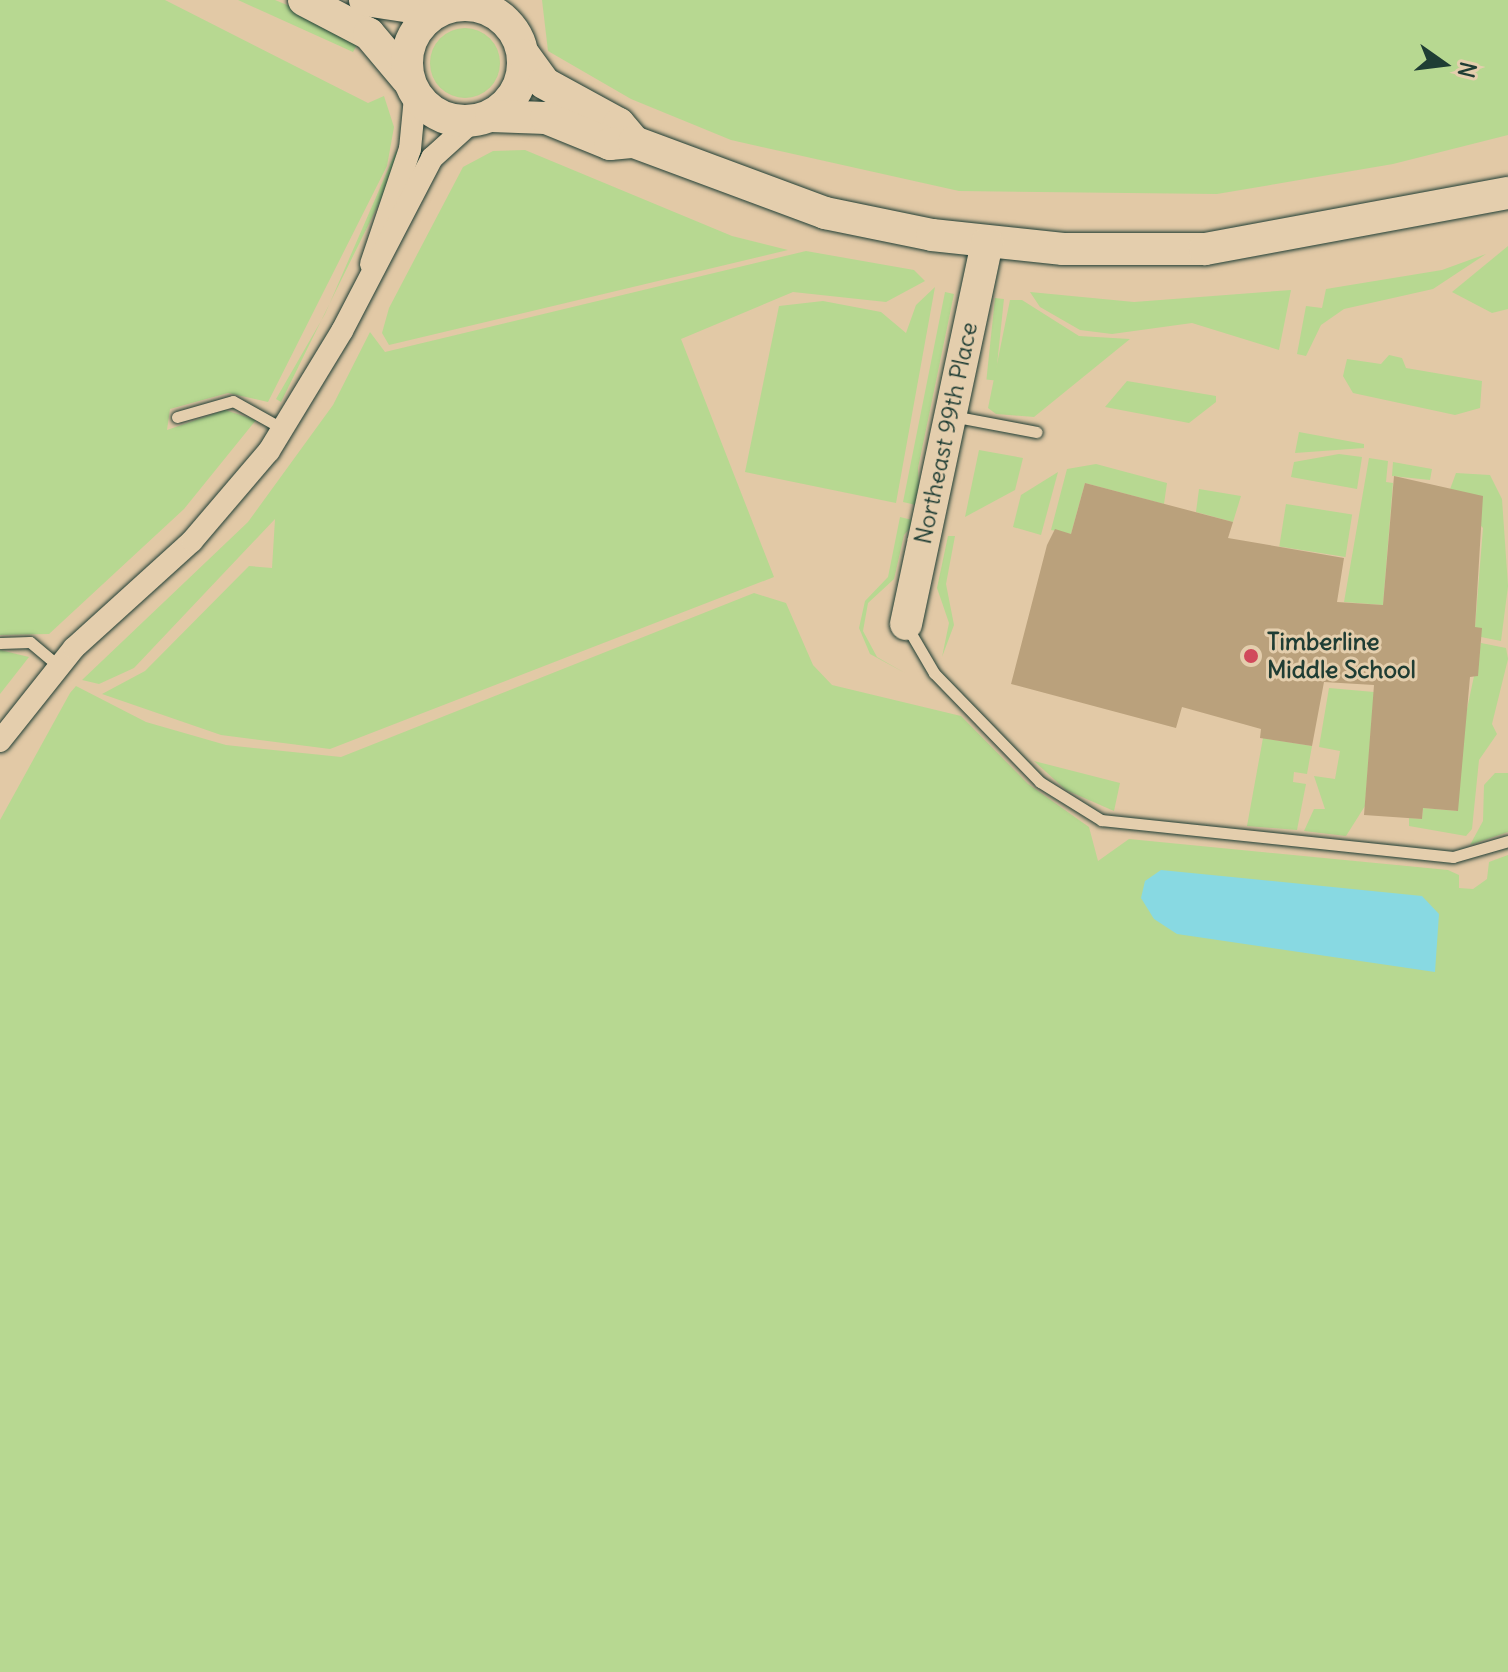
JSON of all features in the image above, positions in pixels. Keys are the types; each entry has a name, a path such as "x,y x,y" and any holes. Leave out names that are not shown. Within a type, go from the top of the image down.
{"street":[{"path":"304,0 369,34 411,88 446,118 546,118 610,144 634,142 825,213 987,242 1205,249 1508,193"},
{"path":"365,0 487,10 520,45 544,83 619,124 634,142"},
{"path":"0,741 59,666 212,520 283,429 432,158 513,98 520,45 514,0"},
{"path":"370,269 377,231 410,149 409,47 452,6"},
{"name":"Northeast 99th Place","path":"906,624 987,242"}],"lane":[{"path":"177,417 233,401 283,429"},
{"path":"950,415 1037,432"},
{"path":"906,624 934,673 1040,782 1101,820 1453,857 1508,841"},
{"path":"0,643 30,642 59,666"}],"green space":[{"path":"0,0 165,0 368,103 384,96 394,127 387,166 268,402 228,393 170,409 167,430 225,410 256,420 184,509 49,634 0,635"},
{"path":"238,0 275,0 362,36 353,52"},
{"path":"542,0 1508,0 1508,135 1393,164 1217,194 959,191 731,140 631,99 548,51"},
{"path":"465,28 490,38 500,63 490,88 465,98 440,88 430,63 440,38"},
{"path":"397,149 396,169 329,304"},
{"path":"525,150 732,236 788,250 389,345 382,333 389,308 463,167 493,151"},
{"path":"1508,246 1508,309 1492,313 1452,292"},
{"path":"806,251 914,270 925,281 886,302 793,292 681,339 774,577 330,749 221,735 102,694 145,671 249,566 272,568 275,519 134,668 99,684 82,680 248,522 333,405 370,332 385,352"},
{"path":"1486,254 1433,289 1344,309 1321,325 1306,356 1297,354 1306,306 1322,308 1326,289 1442,270"},
{"path":"935,287 896,503 745,472 779,306 823,301 881,312 906,333 916,305"},
{"path":"1291,290 1279,350 1192,323 1112,334 1080,330 1040,307 1030,292 1134,302"},
{"path":"945,292 954,294 918,468 920,506 903,502"},
{"path":"995,298 1004,299 995,380 986,380"},
{"path":"1010,300 1022,300 1079,336 1130,339 1034,417 996,414 988,408"},
{"path":"321,321 281,402 276,399"},
{"path":"1389,355 1402,358 1406,368 1482,381 1480,408 1455,415 1353,393 1343,376 1347,359 1381,364"},
{"path":"1127,381 1216,396 1216,402 1189,423 1105,407"},
{"path":"1299,432 1364,444 1364,448 1295,453"},
{"path":"979,450 1023,458 1015,490 965,517"},
{"path":"1339,454 1362,457 1357,489 1291,477 1294,462"},
{"path":"1369,458 1388,461 1386,482 1393,483 1383,605 1344,602"},
{"path":"1393,462 1432,469 1430,480 1392,476"},
{"path":"1096,464 1167,483 1164,504 1085,483 1071,534 1051,530 1067,469"},
{"path":"1058,472 1041,535 1013,527 1021,495"},
{"path":"1456,473 1490,475 1502,499 1508,586 1501,641 1481,637 1475,627 1483,528 1449,492"},
{"path":"1199,489 1241,496 1233,522 1196,512"},
{"path":"1286,504 1352,514 1345,557 1279,546"},
{"path":"900,517 916,521 904,535 894,579 868,603 863,631 877,657 905,673 870,654 859,628 865,601 888,577"},
{"path":"948,536 955,536 946,584 954,625 942,657 949,623 937,588"},
{"path":"754,593 786,603 813,665 832,685 961,716 1028,784 1089,827 1098,861 1129,839 1448,870 1459,875 1459,888 1473,889 1487,879 1489,862 1508,855 1508,1672 0,1672 0,820 70,693 76,686 146,722 226,745 341,757"},
{"path":"1481,643 1506,648 1508,659 1492,724 1497,734 1479,760 1472,829 1466,836 1409,826 1409,818 1422,819 1423,808 1458,811 1459,747"},
{"path":"0,650 29,657 0,694"},
{"path":"1329,688 1374,692 1365,806 1346,836 1304,831 1314,809 1325,809 1314,776 1335,779 1340,751 1319,747"},
{"path":"1263,738 1312,746 1307,774 1294,772 1293,782 1306,784 1297,830 1247,826"},
{"path":"1034,761 1120,783 1114,811 1066,790"},
{"path":"1495,773 1508,773 1508,832 1470,845 1483,821 1484,785"}],"water":[{"path":"1161,870 1422,896 1439,914 1435,972 1177,934 1154,919 1141,898 1145,881"}],"building":[{"name":"Timberline Middle School","path":"1394,476 1483,496 1475,627 1482,628 1478,676 1470,677 1458,811 1423,808 1422,819 1364,815 1374,685 1324,682 1312,746 1260,738 1261,729 1182,707 1176,728 1011,684 1047,545 1055,529 1071,534 1085,483 1233,522 1228,538 1344,558 1337,602 1383,605"}],"place":[{"name":"Timberline Middle School","path":"1251,656"}]}
